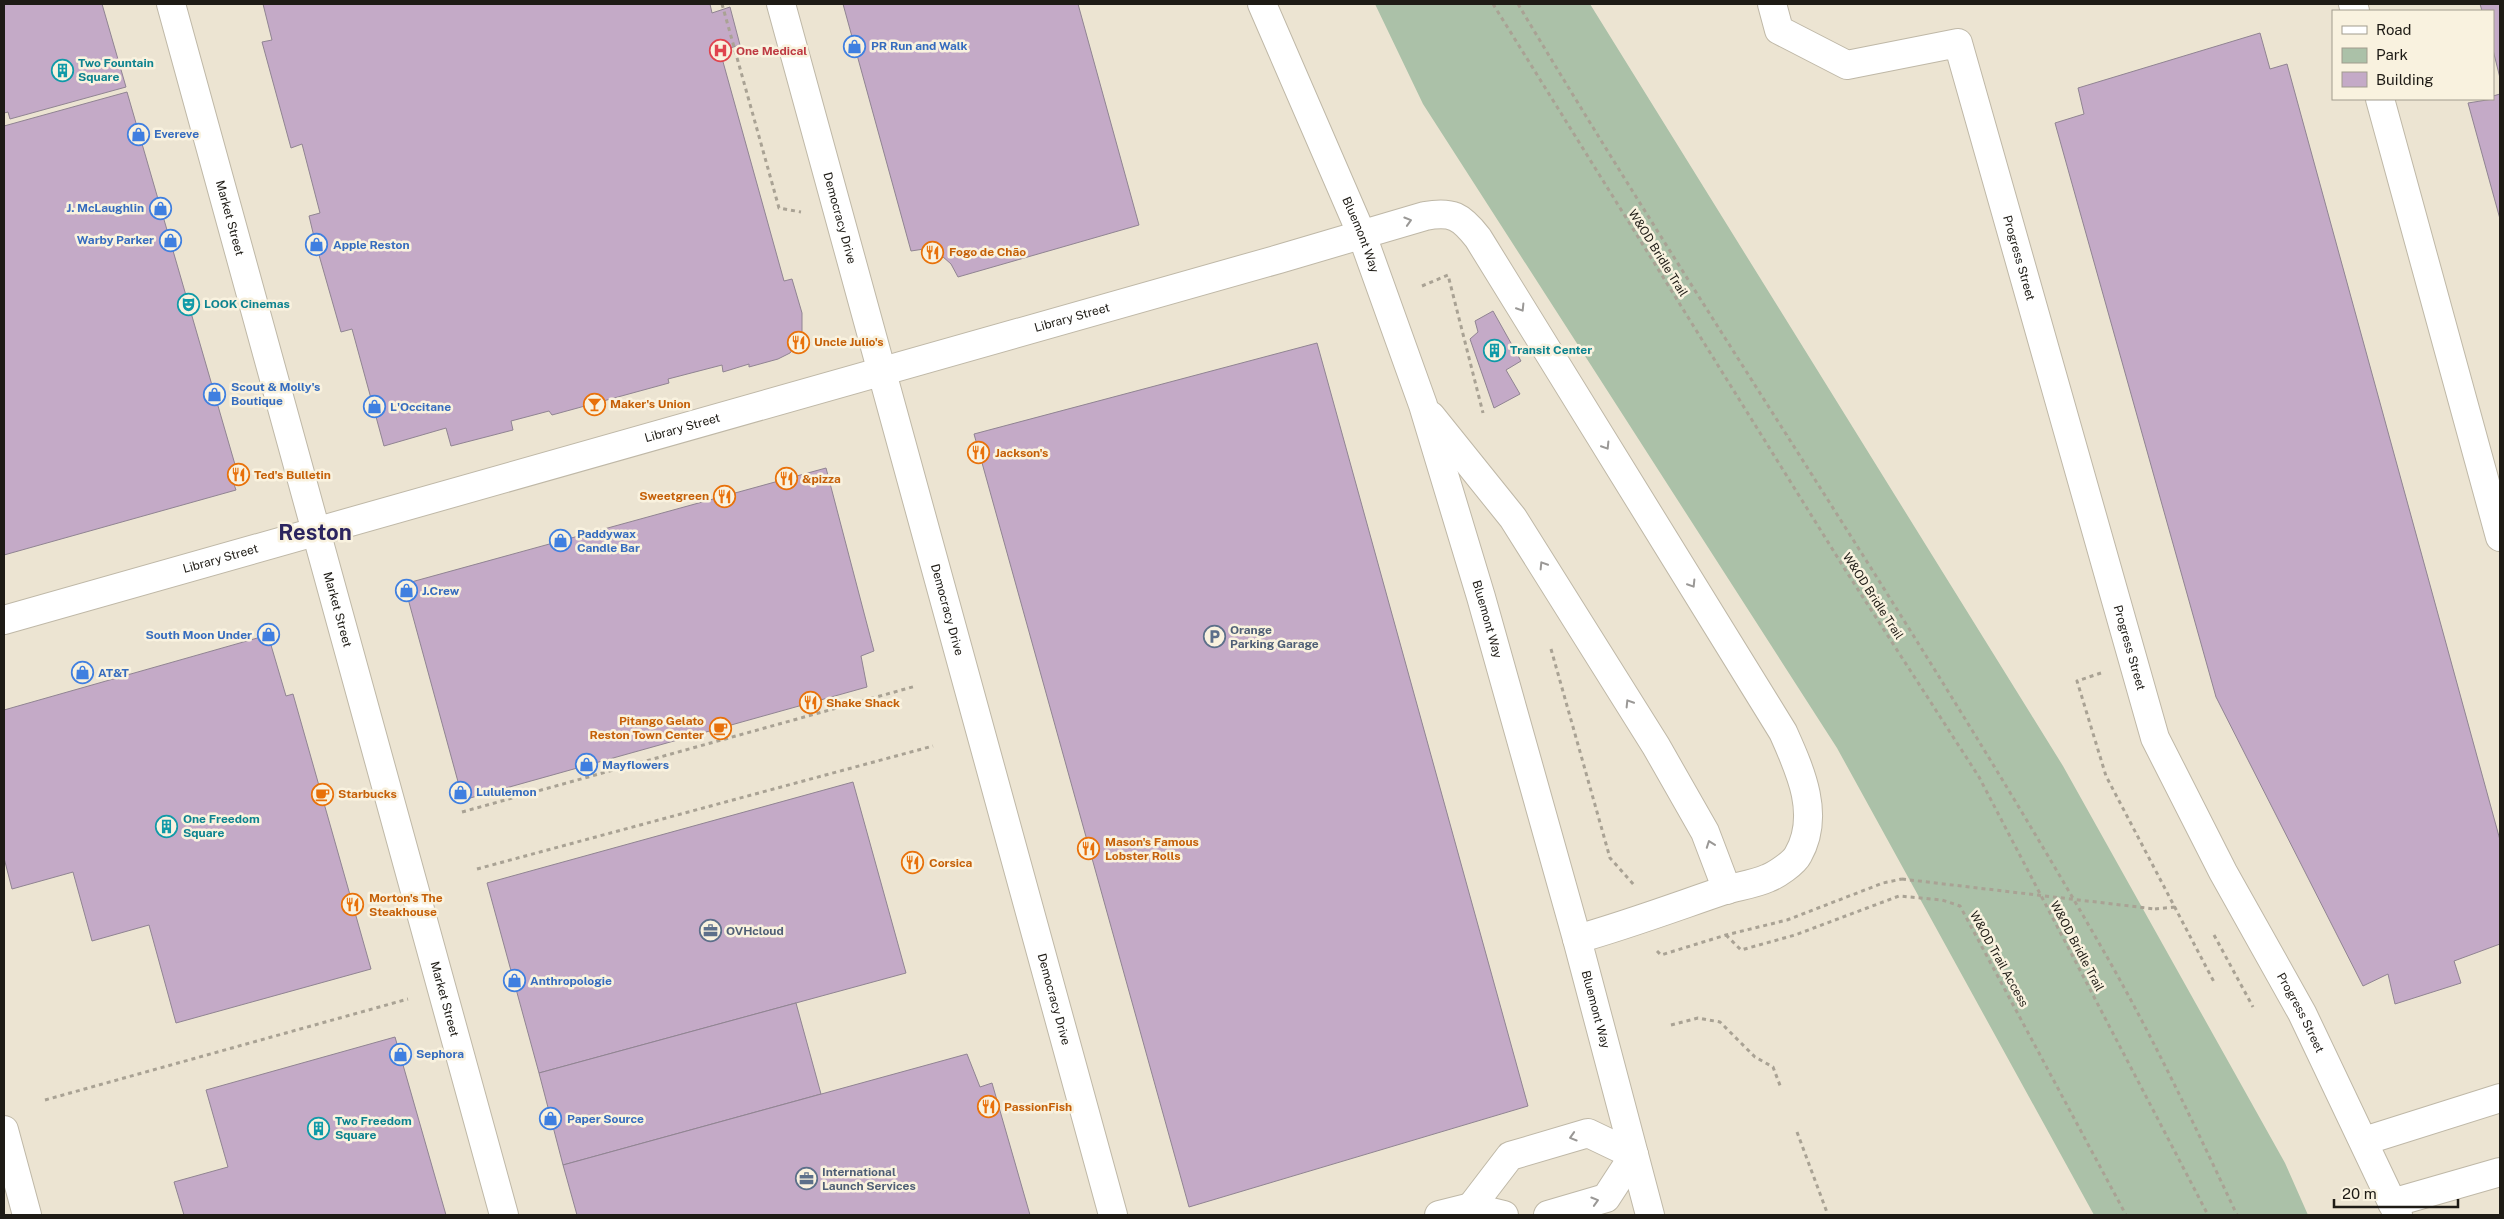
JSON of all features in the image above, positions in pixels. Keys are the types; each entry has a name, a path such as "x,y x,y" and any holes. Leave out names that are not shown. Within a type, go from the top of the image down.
{"street":[{"name":"Market Street","path":"171,4 504,1215"},
{"name":"Democracy Drive","path":"781,4 882,372 896,430 1113,1215"},
{"name":"Bluemont Way","path":"1253,4 1277,41"},
{"name":"Bluemont Way","path":"1262,4 1362,235 1422,405 1480,597 1576,939 1650,1215"},
{"name":"Progress Street","path":"1772,4 1779,30 1847,64 1958,43 2155,738 2223,872 2302,1013 2395,1209"},
{"path":"2380,100 2500,538"},
{"name":"Library Street","path":"4,620 882,372 1425,216 1443,213 1454,215 1468,224 1783,732 1798,766 1807,797 1808,828 1798,857 1770,878 1727,890 1644,920 1576,939"},
{"path":"1422,405 1514,518 1656,746 1705,832 1727,890"},
{"path":"2364,1141 2500,1098"},
{"path":"4,1130 27,1215"},
{"path":"1471,1207 1510,1156 1588,1133 1634,1155 1606,1198 1548,1215"},
{"path":"2395,1209 2500,1172"},
{"path":"1439,1215 1471,1207 1504,1215"}],"path":[{"path":"722,4 779,208 803,213"},
{"name":"W&OD Bridle Trail","path":"1493,4 1836,554 1978,777 2208,1215"},
{"path":"1518,4 1582,110 1940,678 2104,952 2186,1107 2237,1215"},
{"path":"1422,286 1448,275 1483,413"},
{"path":"1549,643 1610,858 1633,882 1637,892"},
{"path":"2103,682 2100,673 2077,681 2106,776 2214,982"},
{"path":"462,812 916,686"},
{"path":"477,869 933,746"},
{"path":"1655,949 1661,955 1726,935 1787,920 1883,883 1902,879 2155,909 2176,907"},
{"name":"W&OD Trail Access","path":"1726,935 1741,950 1795,935 1899,896 1942,900 1960,906 2126,1215"},
{"path":"2210,926 2253,1007"},
{"path":"45,1100 416,998"},
{"path":"1671,1025 1698,1018 1720,1022 1755,1057 1773,1067 1781,1088"},
{"path":"1797,1132 1828,1215"}],"green space":[{"path":"1375,4 1590,4 2063,766 2285,1163 2308,1215 2094,1215 1837,748 1423,104"}],"building":[{"name":"Two Fountain Square","path":"4,4 102,4 126,87 10,119 8,112 4,113"},
{"path":"263,4 710,4 712,13 730,7 740,45 720,51 784,281 792,279 802,313 802,331 798,342 790,353 778,359 749,367 749,364 723,372 722,365 668,379 669,383 552,415 549,411 511,421 513,430 451,446 446,428 384,446 352,329 341,332 315,241 309,216 320,213 302,144 291,148 262,42 272,40"},
{"path":"843,4 1078,4 1139,225 958,277 951,264 942,256 924,249 911,251"},
{"path":"2480,4 2500,4 2500,78 2494,54 2494,10 2482,10"},
{"path":"2260,33 2270,69 2287,64 2500,840 2500,944 2454,961 2461,983 2395,1004 2388,974 2363,986 2216,697 2055,123 2084,114 2078,88"},
{"path":"127,92 236,468 229,470 236,490 4,555 4,126"},
{"path":"2500,94 2500,219 2468,103 2494,100 2494,96"},
{"name":"Transit Center","path":"1493,311 1521,361 1506,370 1520,394 1494,408 1470,339 1478,332 1475,321"},
{"name":"Orange Parking Garage","path":"1317,343 1528,1106 1189,1207 974,434"},
{"path":"826,468 874,651 861,656 867,687 463,800 404,584"},
{"name":"One Freedom Square","path":"268,635 286,696 293,694 371,969 176,1023 149,925 92,941 73,872 12,889 4,858 4,710"},
{"path":"853,782 906,973 539,1073 487,883"},
{"path":"796,1003 821,1094 563,1165 539,1073"},
{"name":"Two Freedom Square","path":"395,1037 446,1215 184,1215 174,1182 228,1167 206,1090"},
{"path":"967,1054 980,1087 992,1083 1030,1215 577,1215 563,1165"}],"place":[{"name":"PR Run and Walk","path":"855,46"},
{"name":"One Medical","path":"720,51"},
{"name":"Two Fountain Square","path":"62,70"},
{"name":"Evereve","path":"138,134"},
{"name":"J. McLaughlin","path":"160,208"},
{"name":"Warby Parker","path":"170,240"},
{"name":"Apple Reston","path":"317,245"},
{"name":"Fogo de Chão","path":"933,252"},
{"name":"LOOK Cinemas","path":"188,304"},
{"name":"Uncle Julio's","path":"798,342"},
{"name":"Transit Center","path":"1494,350"},
{"name":"Scout & Molly's Boutique","path":"215,394"},
{"name":"Maker's Union","path":"594,404"},
{"name":"L'Occitane","path":"374,407"},
{"name":"Jackson's","path":"979,453"},
{"name":"Ted's Bulletin","path":"238,475"},
{"name":"&pizza","path":"786,479"},
{"name":"Sweetgreen","path":"725,496"},
{"name":"Paddywax Candle Bar","path":"561,541"},
{"name":"J.Crew","path":"406,591"},
{"name":"South Moon Under","path":"268,635"},
{"name":"Orange Parking Garage","path":"1214,637"},
{"name":"AT&T","path":"82,673"},
{"name":"Shake Shack","path":"810,703"},
{"name":"Pitango Gelato Reston Town Center","path":"720,728"},
{"name":"Mayflowers","path":"586,765"},
{"name":"Lululemon","path":"460,792"},
{"name":"Starbucks","path":"322,794"},
{"name":"One Freedom Square","path":"167,826"},
{"name":"Mason's Famous Lobster Rolls","path":"1089,849"},
{"name":"Corsica","path":"913,863"},
{"name":"Morton's The Steakhouse","path":"353,905"},
{"name":"OVHcloud","path":"710,931"},
{"name":"Anthropologie","path":"514,981"},
{"name":"Sephora","path":"400,1054"},
{"name":"PassionFish","path":"988,1107"},
{"name":"Paper Source","path":"551,1119"},
{"name":"Two Freedom Square","path":"319,1128"},
{"name":"International Launch Services","path":"806,1179"}],"district":[{"name":"Reston","path":"315,532"}]}
